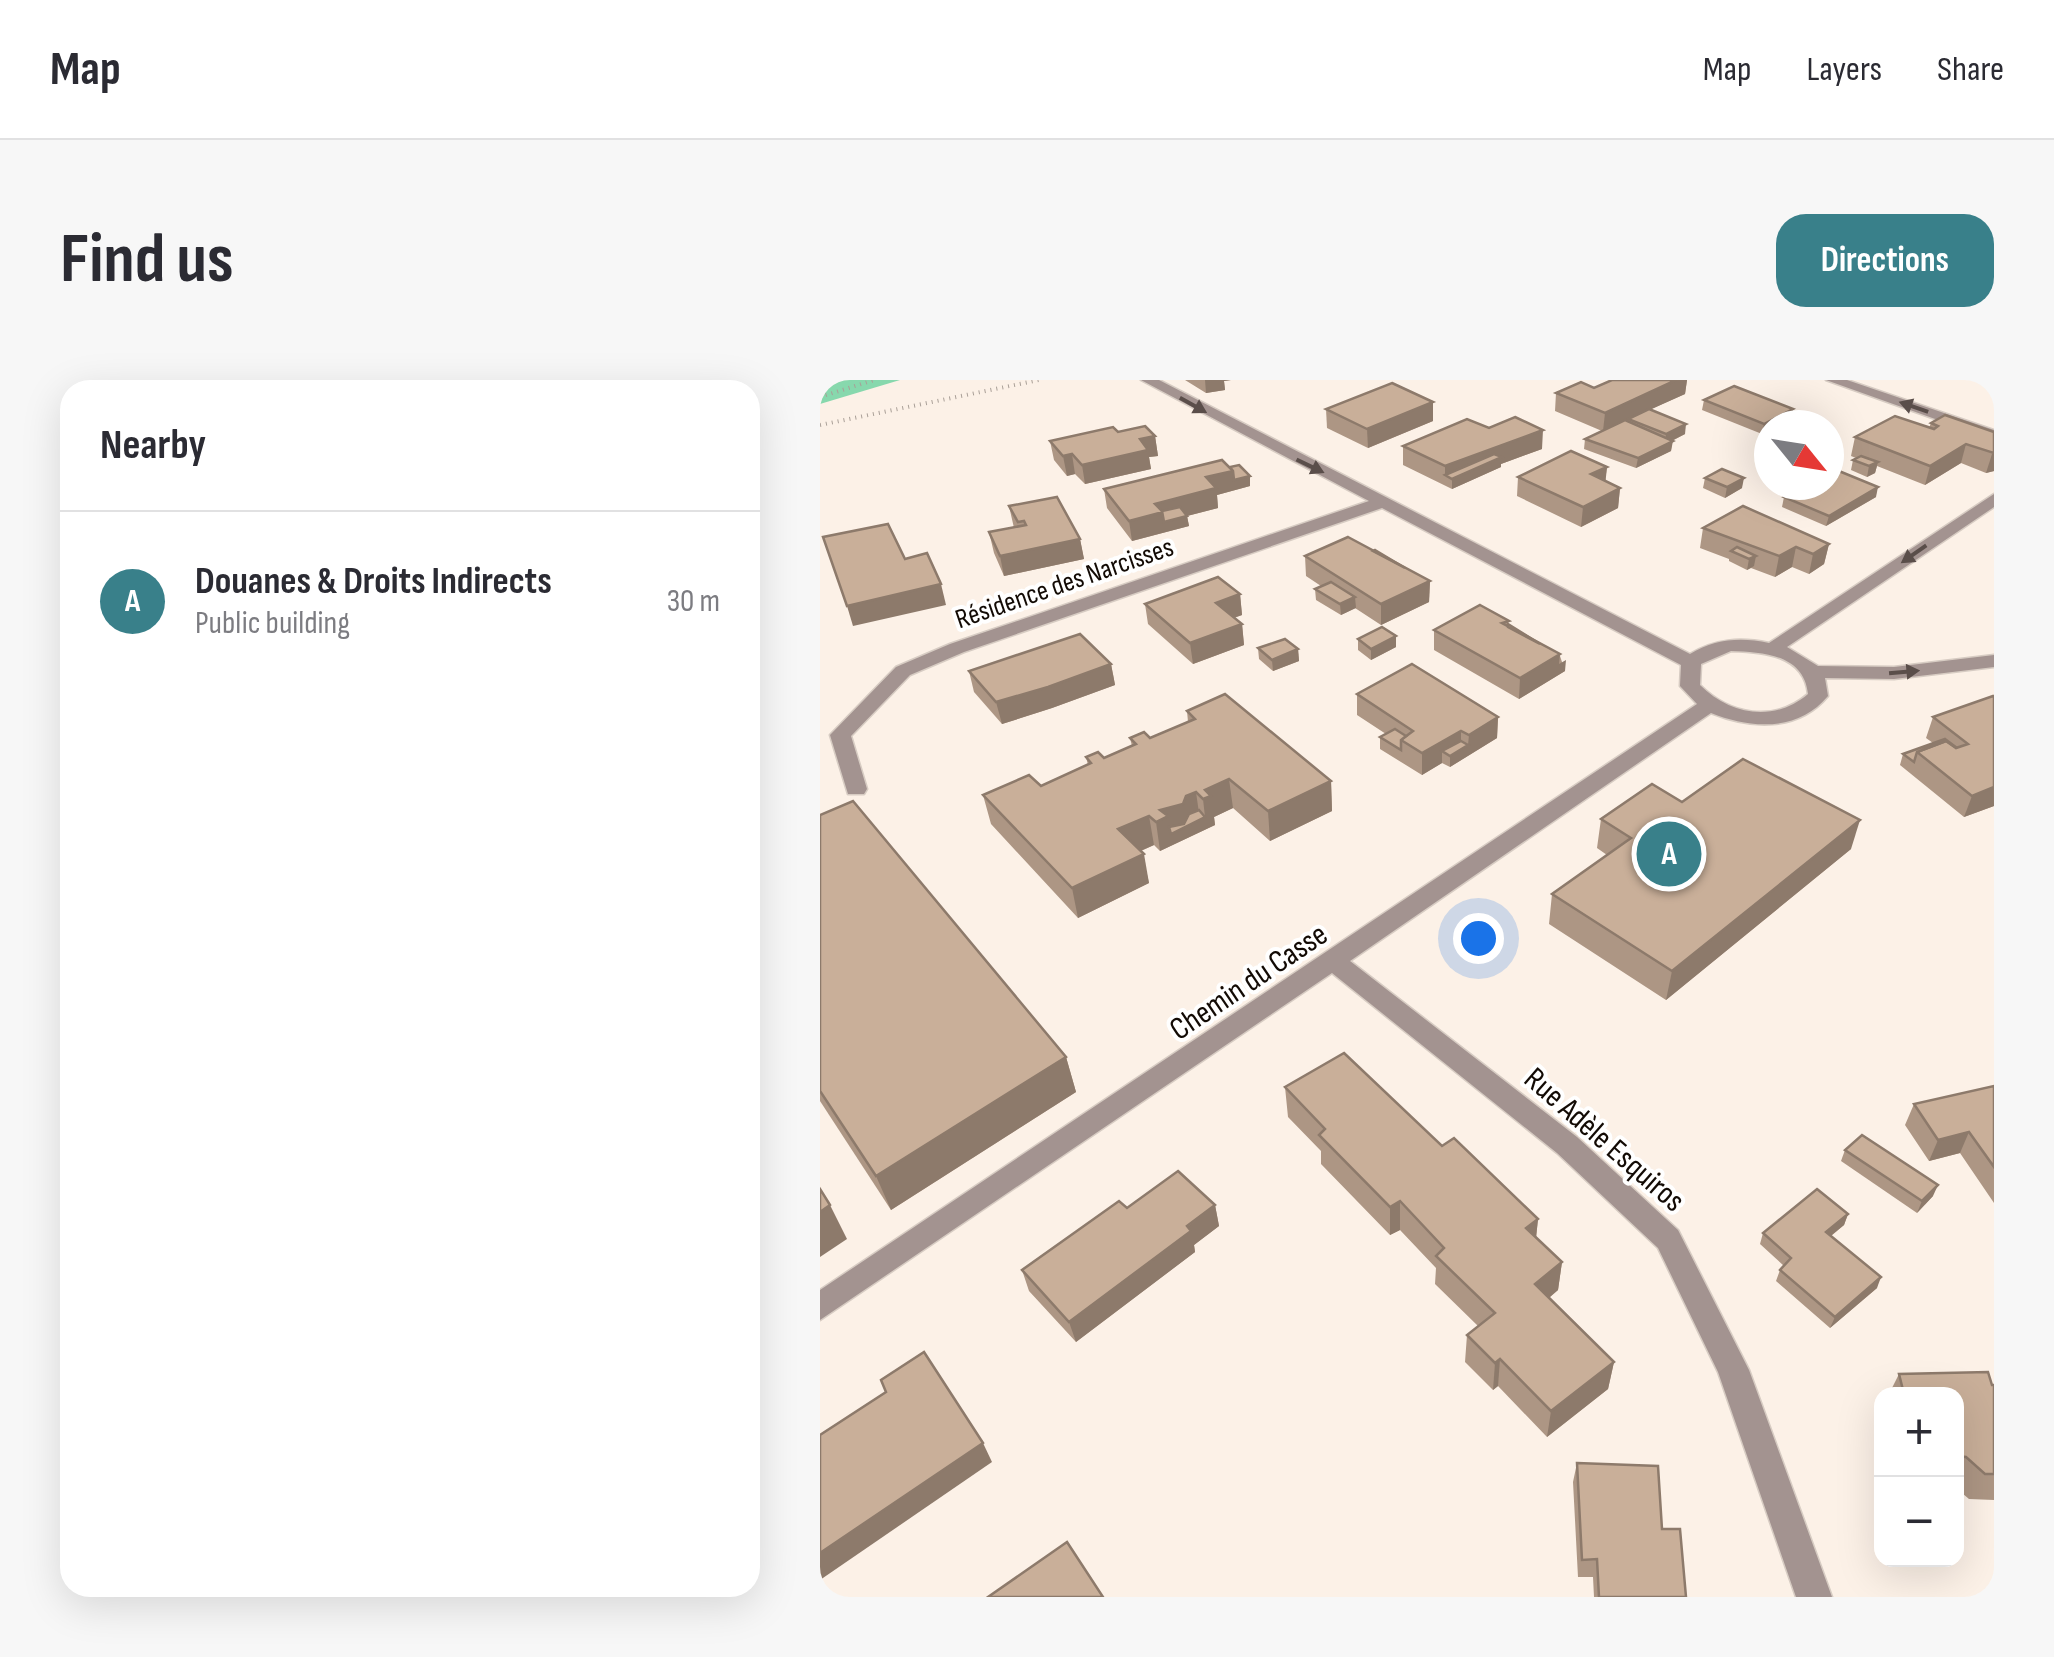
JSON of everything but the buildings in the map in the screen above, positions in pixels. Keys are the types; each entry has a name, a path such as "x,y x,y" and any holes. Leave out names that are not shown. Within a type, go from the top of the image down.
{"street":[{"path":"1148,380 1692,662"},
{"path":"1833,380 1994,436"},
{"path":"1772,649 1994,498"},
{"name":"Résidence des Narcisses","path":"856,789 840,735 903,672 956,648 1383,502"},
{"path":"1692,662 1712,650 1731,646 1772,649 1812,672 1894,673 1994,660"},
{"path":"1692,662 1690,686 1709,705 1750,718 1793,715 1818,696 1812,672"},
{"name":"Chemin du Casse","path":"820,1308 1709,705"},
{"name":"Rue Adèle Esquiros","path":"1335,962 1568,1145 1668,1239 1733,1370 1814,1597"}],"path":[{"path":"820,397 874,380"},
{"path":"820,426 1039,380"}],"green space":[{"path":"820,380 900,380 820,404"}],"place":[{"name":"Douanes & Droits Indirects","path":"1669,854"}]}
